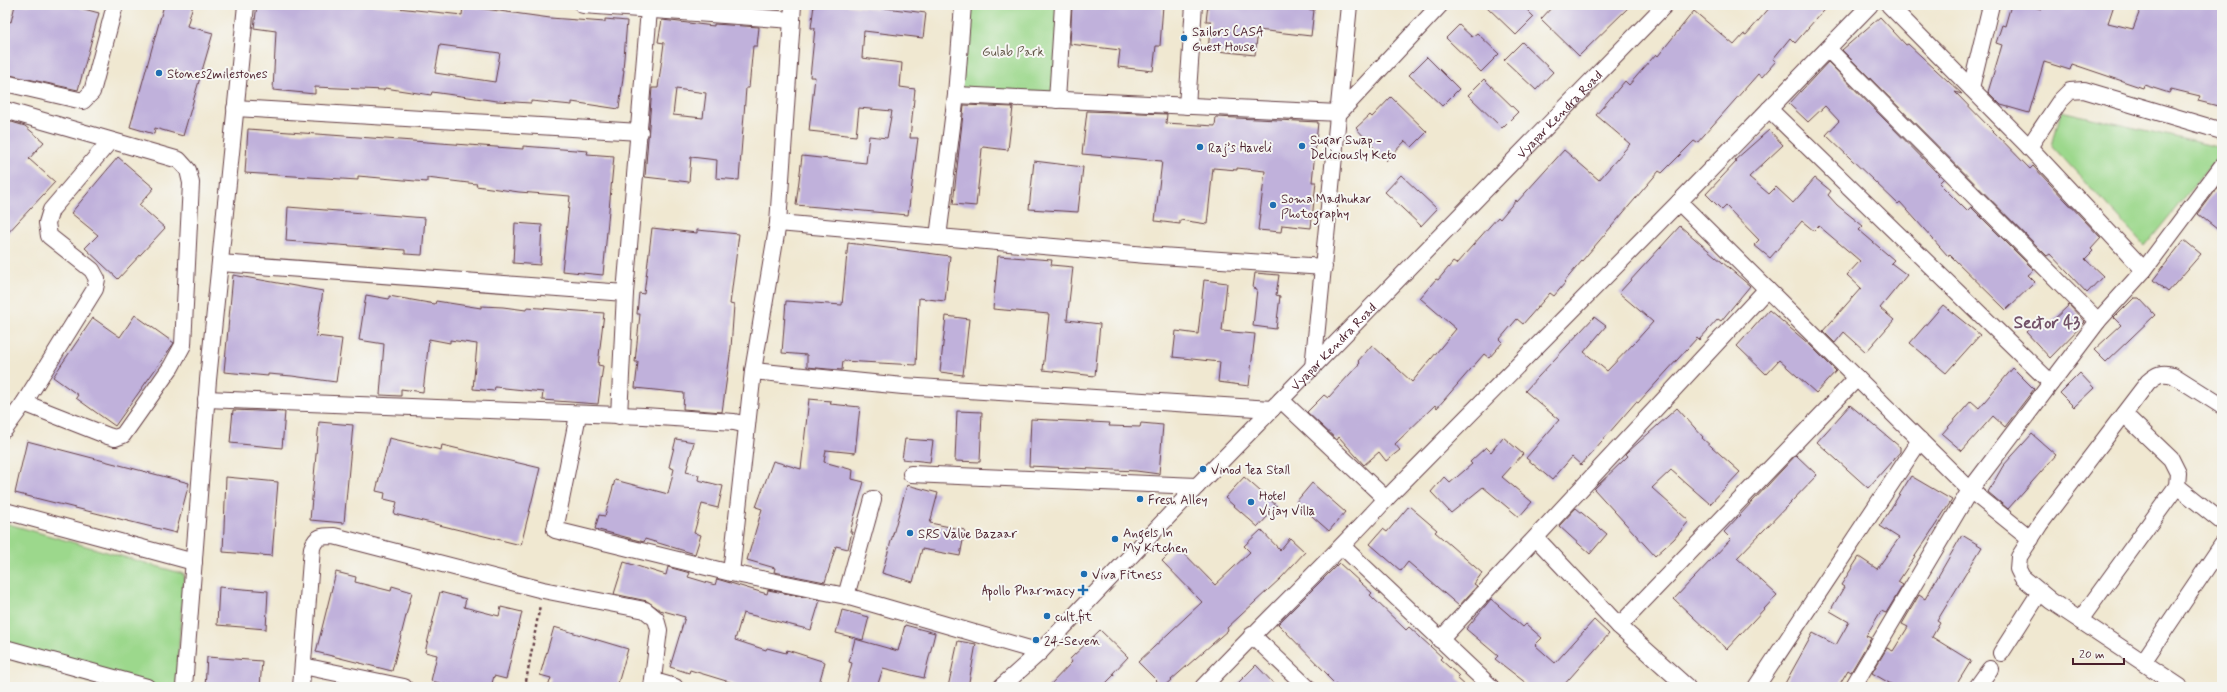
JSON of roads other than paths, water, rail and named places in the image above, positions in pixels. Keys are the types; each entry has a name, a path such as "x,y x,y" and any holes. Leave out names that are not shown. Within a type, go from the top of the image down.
{"street":[{"path":"5,83 82,101 92,92 115,5"},
{"path":"184,687 206,399 246,5"},
{"path":"584,5 649,10 793,13 778,223 753,371 731,573"},
{"path":"938,237 956,94 963,5"},
{"path":"1057,100 1063,5"},
{"path":"1188,106 1194,5"},
{"path":"1313,368 1349,5"},
{"path":"1339,114 1440,5"},
{"name":"Vyapar Kendra Road","path":"1001,687 1040,652 1197,486 1665,5"},
{"path":"1203,687 1252,635 1343,547 1386,499 1679,202 1870,5"},
{"path":"1889,5 2029,147 2144,270"},
{"path":"1971,88 1991,5"},
{"path":"618,416 625,293 640,132 649,10"},
{"path":"1828,48 2098,321"},
{"path":"2029,147 2060,101 2070,91 2084,90 2222,132"},
{"path":"956,94 1339,114"},
{"path":"235,108 640,132"},
{"path":"1769,109 2051,383"},
{"path":"5,110 179,160 188,170 191,183 183,345 172,367 123,436 115,438 108,436 24,403"},
{"path":"5,429 24,403 95,289 96,279 92,270 49,236 47,223 51,210 110,141"},
{"path":"1853,687 1970,490 2098,321 2144,270 2222,166"},
{"path":"1679,202 1970,490 2031,539"},
{"path":"778,223 1146,256 1324,266"},
{"path":"220,264 625,293"},
{"path":"1440,640 1767,289"},
{"path":"753,371 903,386 1277,405 1386,499"},
{"path":"2180,687 2040,592 2022,577 2018,569 2019,557 2040,524 2148,382 2156,375 2165,373 2173,375 2222,406"},
{"path":"1619,626 1857,378"},
{"path":"206,399 618,416 734,422 747,425"},
{"path":"2080,620 2177,486 2178,473 2171,459 2124,414"},
{"path":"578,415 555,530 731,573 846,596 1040,652"},
{"path":"1756,687 1920,440"},
{"path":"911,474 1197,486"},
{"path":"2177,486 2222,522"},
{"path":"846,596 873,499"},
{"path":"5,511 194,562"},
{"path":"301,687 312,548 315,540 322,536 334,536 543,590 645,610 656,619 659,630 653,684 675,687"},
{"path":"1536,538 1619,626 1687,687"},
{"path":"2143,662 2222,545"},
{"path":"1343,547 1491,687"},
{"path":"2002,653 2040,592"},
{"path":"1252,635 1307,687"},
{"path":"5,648 147,687"},
{"path":"303,666 404,687"},
{"path":"1977,687 1990,669"}],"place":[{"name":"Sailors CASA Guest House","path":"1184,38"},
{"name":"Stones2milestones","path":"159,73"},
{"name":"Sugar Swap - Deliciously Keto","path":"1302,146"},
{"name":"Raj’s Haveli","path":"1200,147"},
{"name":"Soma Madhukar Photography","path":"1273,205"},
{"name":"Vinod Tea Stall","path":"1203,469"},
{"name":"Fresh Alley","path":"1140,499"},
{"name":"Hotel Vijay Villa","path":"1251,502"},
{"name":"SRS Value Bazaar","path":"910,533"},
{"name":"Angels In My Kitchen","path":"1115,539"},
{"name":"Viva Fitness","path":"1084,574"},
{"name":"Apollo Pharmacy","path":"1083,590"},
{"name":"cult.fit","path":"1047,616"},
{"name":"24-Seven","path":"1036,640"}],"district":[{"name":"Sector 43","path":"2047,322"}],"park label":[{"name":"Gulab Park","path":"1013,51"}]}
